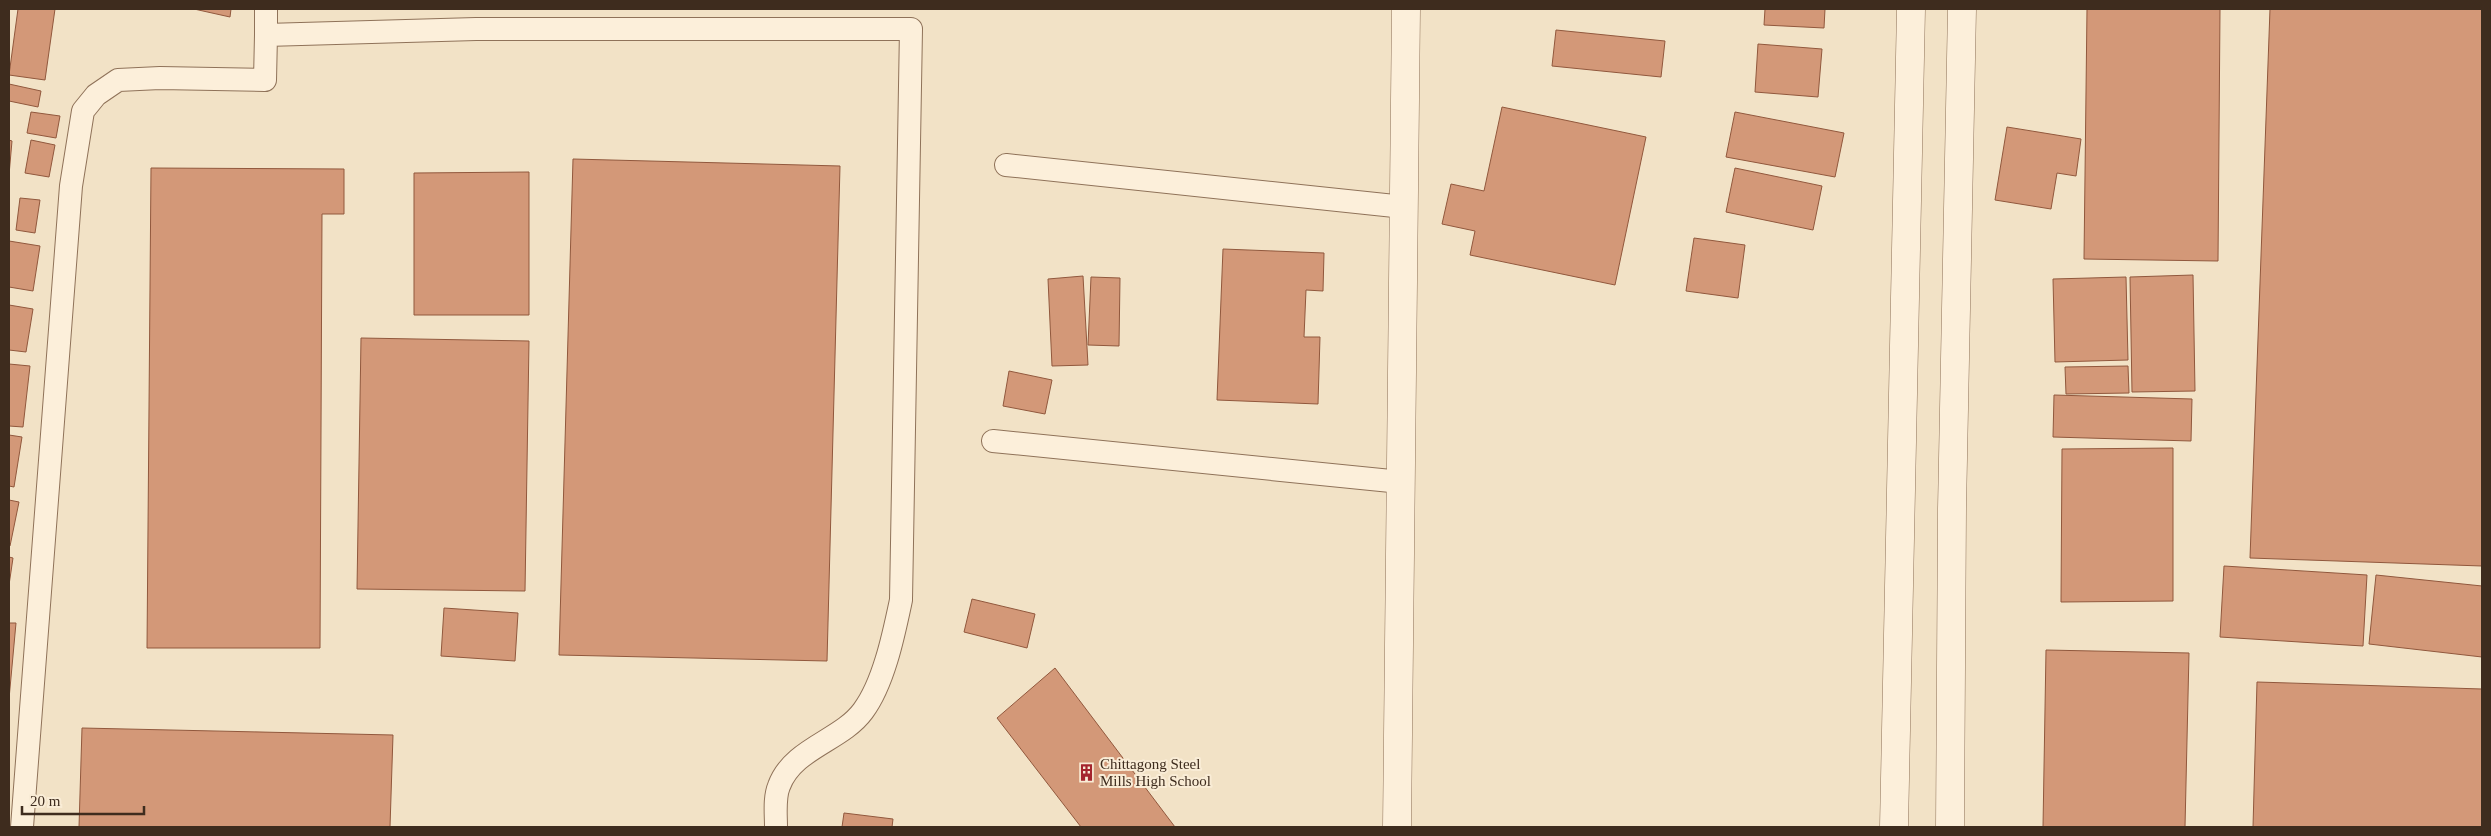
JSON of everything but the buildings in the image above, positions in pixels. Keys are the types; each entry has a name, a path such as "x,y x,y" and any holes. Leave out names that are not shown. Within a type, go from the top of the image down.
{"street":[{"path":"1397,827 1406,9"},
{"path":"1894,827 1911,9"},
{"path":"1950,827 1952,508 1962,9"}],"lane":[{"path":"22,827 70,196 83,111 96,95 118,80 160,78 265,80 266,9"},
{"path":"266,35 476,29 910,29 901,600 893,641 874,692 864,711 846,729 811,749 790,768 779,786 776,805 776,827"},
{"path":"1006,165 1404,207"},
{"path":"992,440 1401,482"}],"place":[{"name":"Chittagong Steel Mills High School","path":"1086,773"}]}
